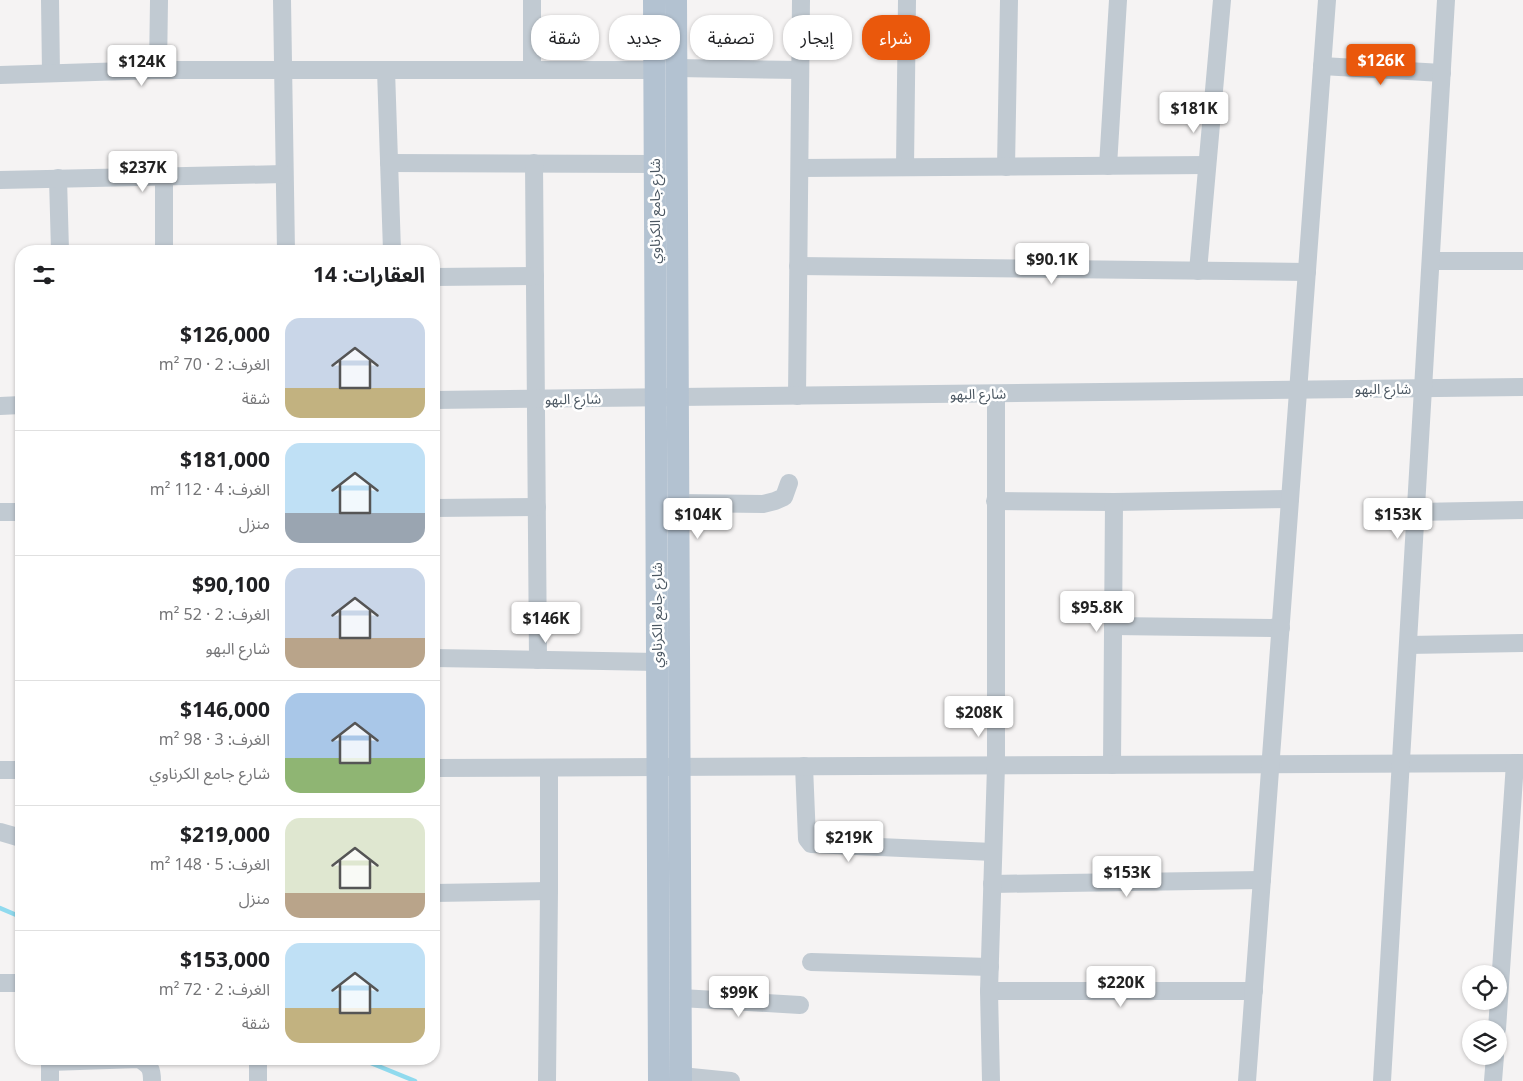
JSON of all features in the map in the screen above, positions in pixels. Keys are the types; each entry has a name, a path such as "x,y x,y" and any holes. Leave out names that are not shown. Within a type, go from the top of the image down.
{"main road":[{"name":"شارع جامع الكرناوي","path":"654,0 659,1081"},
{"name":"شارع جامع الكرناوي","path":"676,0 681,1079"}],"street":[{"path":"50,0 51,73"},
{"path":"158,70 159,0"},
{"path":"282,0 286,245"},
{"path":"532,0 532,70"},
{"path":"797,396 801,168 801,0"},
{"path":"905,167 906,0"},
{"path":"1006,167 1009,0"},
{"path":"1108,166 1118,0"},
{"path":"1198,271 1222,0"},
{"path":"1247,1081 1327,0"},
{"path":"1382,1081 1446,0"},
{"path":"1322,66 1442,73"},
{"path":"677,68 800,70"},
{"path":"0,75 158,70 654,70"},
{"path":"386,70 392,245"},
{"path":"389,163 655,164"},
{"path":"534,163 538,660"},
{"path":"801,168 1207,165"},
{"path":"0,180 284,174"},
{"path":"164,176 164,245"},
{"path":"58,178 60,245"},
{"path":"1431,261 1523,262"},
{"path":"798,266 1307,272"},
{"path":"440,277 535,276"},
{"name":"شارع البهو","path":"440,400 1523,387"},
{"path":"991,1081 989,991 996,766 996,394"},
{"path":"0,406 15,405"},
{"path":"678,502 763,504 775,502 784,497 789,483"},
{"path":"996,501 1114,502 1290,499"},
{"path":"1112,765 1114,502"},
{"path":"440,508 537,507"},
{"path":"1416,512 1523,510"},
{"path":"0,512 15,512"},
{"path":"1113,626 1281,628"},
{"path":"1408,645 1523,643"},
{"path":"440,658 657,662"},
{"path":"440,768 1519,763 1498,1020"},
{"path":"804,766 807,839 811,844 993,852"},
{"path":"548,1081 549,768"},
{"path":"0,770 15,770"},
{"path":"0,832 15,836"},
{"path":"992,884 1262,880"},
{"path":"440,893 549,892"},
{"path":"811,962 990,967"},
{"path":"0,983 15,984"},
{"path":"989,991 1254,991"},
{"path":"681,998 800,1005"},
{"path":"50,1065 50,1081"},
{"path":"148,1065 152,1070 152,1081"},
{"path":"258,1065 258,1081"},
{"path":"1493,1081 1494,1065"},
{"path":"681,1079 730,1081"}],"waterway":[{"path":"0,908 15,914"},
{"path":"376,1065 415,1081"}]}
